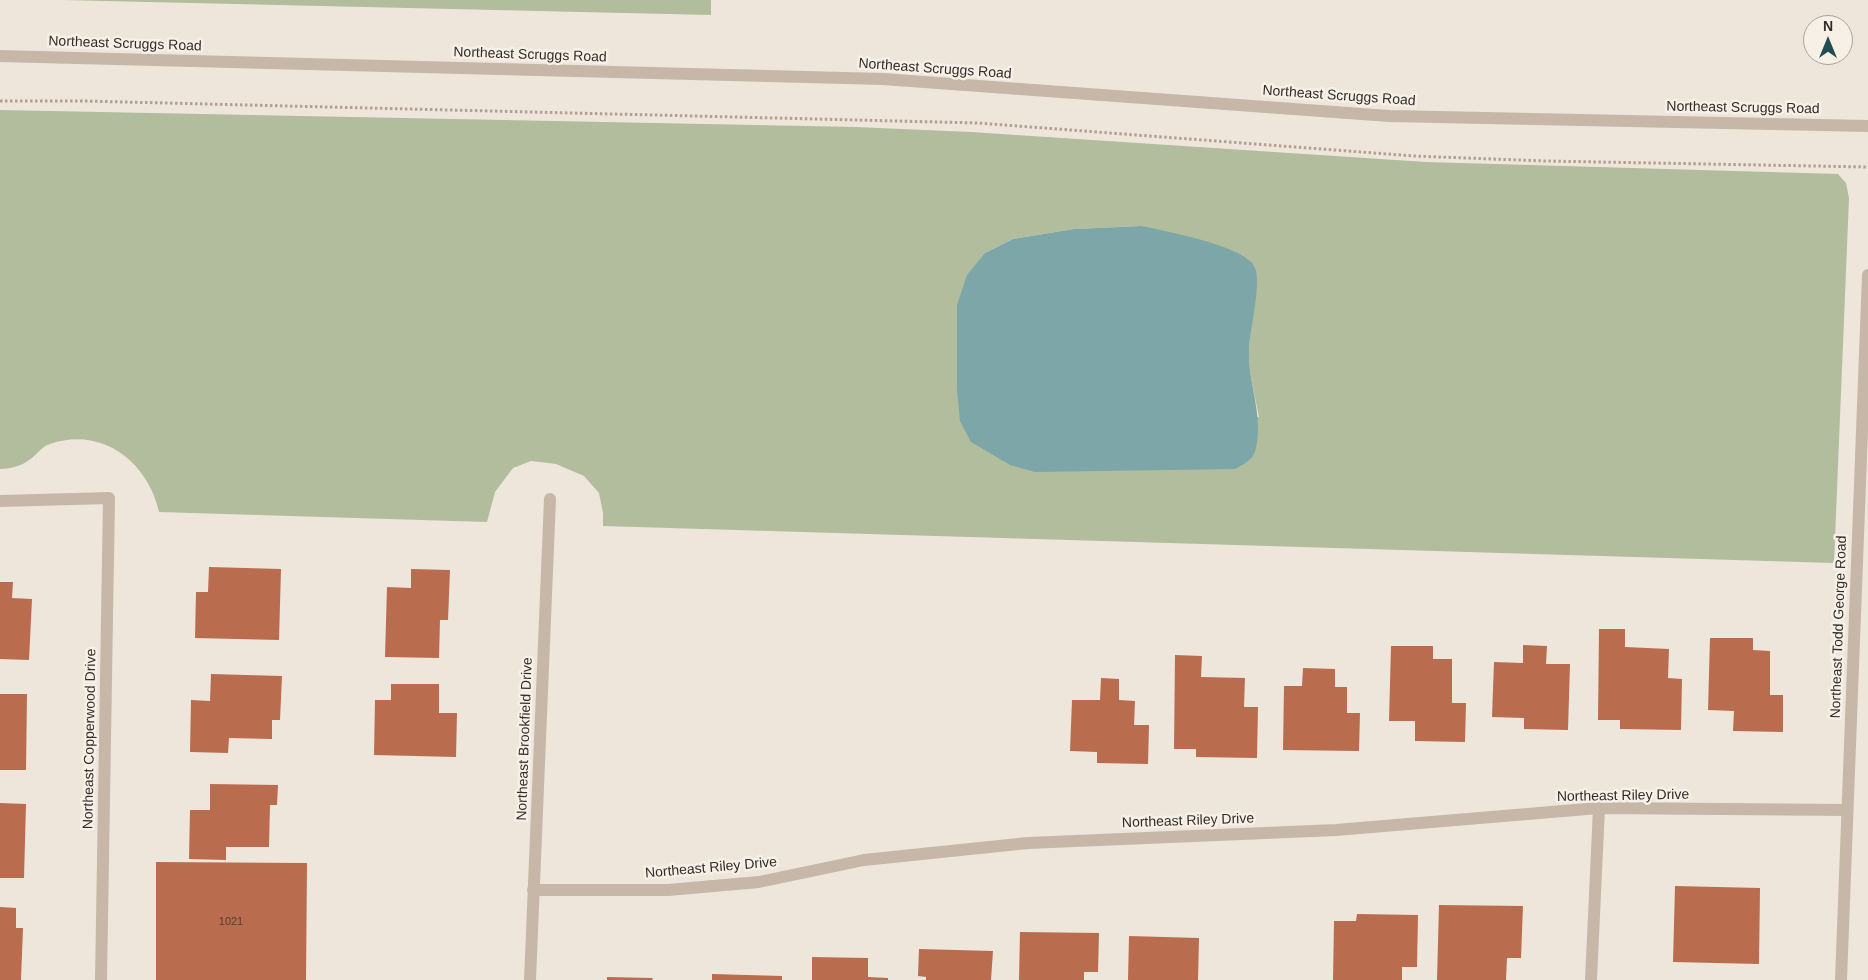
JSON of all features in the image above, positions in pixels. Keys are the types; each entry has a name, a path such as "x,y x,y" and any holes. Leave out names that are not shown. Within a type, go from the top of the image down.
{"street":[{"name":"Northeast Scruggs Road","path":"0,56 873,79 1389,116 1868,126"},
{"name":"Northeast Todd George Road","path":"1841,980 1868,275"},
{"name":"Northeast Copperwood Drive","path":"0,501 109,498 101,980"},
{"name":"Northeast Brookfield Drive","path":"530,980 550,499"},
{"name":"Northeast Riley Drive","path":"533,890 668,890 759,882 864,860 1028,843 1336,830 1599,808 1847,810"},
{"path":"1591,980 1599,808"}],"path":[{"path":"0,101 84,101 978,123 1414,156 1555,161 1868,167"}],"green space":[{"path":"62,0 711,0 711,15"},
{"path":"0,110 856,127 971,132 1426,162 1838,174 1846,183 1849,198 1834,563 603,526 603,513 599,493 584,476 556,464 531,461 513,468 495,492 487,522 159,512 145,478 133,464 120,452 104,444 87,440 69,440 50,444 23,464 0,469","holes":["1142,226 1254,265 1256,297 1249,359 1259,417 957,390 985,253 1013,239 1074,229"]}],"water":[{"path":"1142,226 1184,235 1232,250 1253,264 1256,271 1257,293 1249,363 1258,430 1253,456 1235,469 1035,472 1010,465 971,442 960,421 957,390 957,305 967,275 985,253 1013,239 1074,229"}],"building":[{"path":"209,567 281,569 279,640 195,638 196,592 208,592"},
{"path":"411,569 450,570 448,620 440,620 439,658 385,657 387,587 411,588"},
{"path":"0,582 13,582 12,598 32,599 29,660 0,659"},
{"path":"1599,629 1625,629 1625,647 1669,649 1668,678 1682,679 1681,730 1620,729 1620,720 1598,720"},
{"path":"1710,638 1753,638 1753,650 1770,651 1770,695 1783,695 1783,732 1733,731 1734,711 1708,710"},
{"path":"1523,645 1547,646 1546,664 1570,664 1568,730 1524,729 1524,718 1492,717 1494,662 1523,663"},
{"path":"1391,646 1433,646 1433,659 1452,659 1452,703 1466,703 1465,742 1415,741 1415,721 1389,721"},
{"path":"1175,655 1202,656 1201,677 1245,678 1244,707 1258,707 1257,758 1196,757 1196,749 1174,749"},
{"path":"1303,668 1335,669 1335,687 1347,687 1347,713 1360,713 1359,751 1283,750 1284,686 1302,686"},
{"path":"211,674 282,676 280,720 272,720 272,739 229,738 228,753 190,752 191,700 210,701"},
{"path":"1101,678 1119,679 1119,700 1135,701 1134,725 1149,725 1148,764 1097,763 1097,752 1070,751 1072,700 1100,700"},
{"path":"391,684 439,684 439,713 457,713 456,757 374,755 375,700 391,700"},
{"path":"0,694 27,694 26,770 0,770"},
{"path":"210,784 278,785 277,805 270,805 269,847 226,847 226,860 189,859 190,810 210,810"},
{"path":"0,803 26,804 24,878 0,878"},
{"path":"156,862 307,863 306,980 156,980"},
{"path":"1675,886 1760,888 1759,964 1673,962"},
{"path":"1439,905 1523,906 1521,958 1507,958 1506,980 1437,980"},
{"path":"0,907 16,908 16,928 23,928 21,980 0,980"},
{"path":"1357,914 1418,915 1417,967 1402,967 1402,980 1333,980 1334,921 1356,921"},
{"path":"1020,932 1099,933 1098,972 1084,972 1084,980 1019,980"},
{"path":"1129,936 1199,938 1198,980 1128,980"},
{"path":"919,949 993,951 991,980 926,980 926,977 918,976"},
{"path":"812,957 868,958 868,977 888,978 888,980 812,980"},
{"path":"712,974 782,976 782,980 712,980"},
{"path":"607,977 653,978 652,980 607,980"}]}
